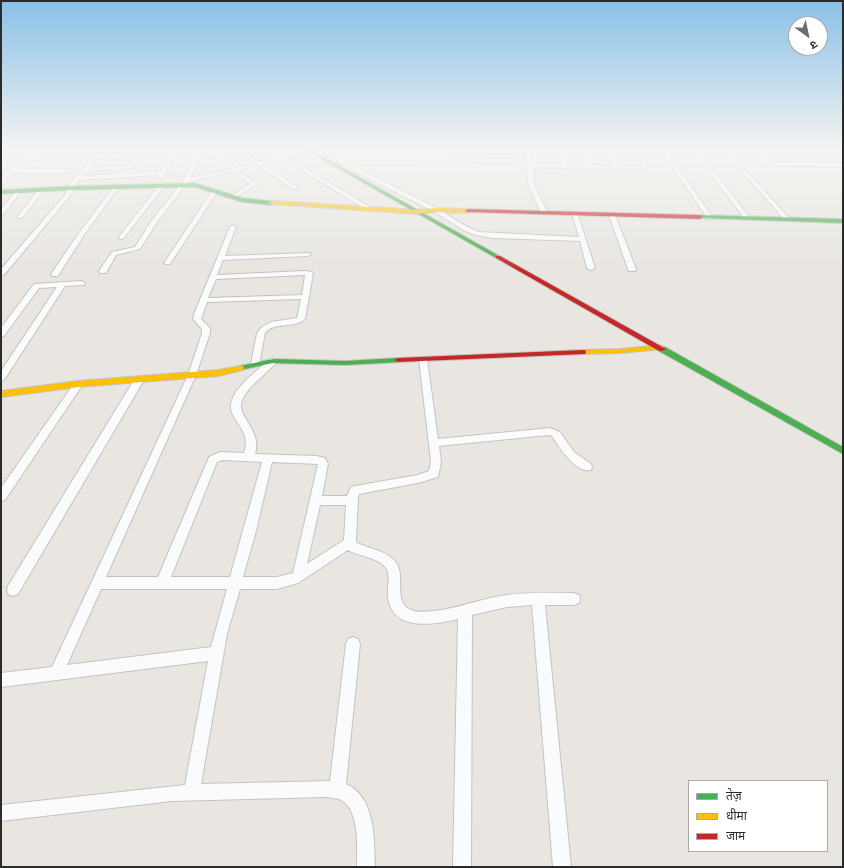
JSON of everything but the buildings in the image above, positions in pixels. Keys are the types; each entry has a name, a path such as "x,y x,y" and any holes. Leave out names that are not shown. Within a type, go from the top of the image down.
{"street":[{"path":"1,214 19,190"},
{"path":"1,192 30,190"},
{"path":"20,216 42,190"},
{"path":"1,273 68,195 70,190"},
{"path":"55,274 81,234 114,190"},
{"path":"121,238 156,190"},
{"path":"103,271 114,253 138,248 154,221 180,190"},
{"path":"207,190 232,198 271,203 370,210 544,212 843,221"},
{"path":"232,198 245,190"},
{"path":"336,190 370,210"},
{"path":"387,190 426,211 444,217 478,234 494,236 582,238"},
{"path":"389,190 426,211 477,247 660,347 843,451"},
{"path":"534,190 544,212"},
{"path":"690,190 710,218"},
{"path":"725,190 747,218"},
{"path":"760,190 787,219"},
{"path":"168,263 214,192"},
{"path":"576,213 590,268"},
{"path":"612,215 632,270"},
{"path":"56,673 192,375 206,333 206,328 197,319 232,227"},
{"path":"220,258 308,254"},
{"path":"1,258 14,258"},
{"path":"212,277 308,273 310,276 301,319 273,324 264,329 261,333 255,364"},
{"path":"1,334 37,286 81,283"},
{"path":"1,378 63,284"},
{"path":"203,300 305,297"},
{"path":"1,394 78,384 192,375 231,370 273,361 345,363 423,358 607,352 660,347"},
{"path":"423,358 436,462 434,474 418,480 356,490 353,494 352,501 350,542 353,547 385,560 391,564 394,570 394,599 398,608 405,615 416,619 429,618 505,601 574,599"},
{"path":"248,457 252,443 250,433 235,407 236,402 249,385 273,361"},
{"path":"13,590 138,380"},
{"path":"1,497 78,384"},
{"path":"434,443 550,431 556,434 570,455 587,467"},
{"path":"162,583 213,460 220,456 321,461 323,464 298,577"},
{"path":"192,792 220,634 235,584 268,458"},
{"path":"315,500 352,501"},
{"path":"96,583 277,583 298,577 350,542"},
{"path":"538,599 562,867"},
{"path":"462,867 465,610"},
{"path":"337,790 353,644"},
{"path":"1,680 217,653"},
{"path":"1,813 172,793 337,790 344,792 356,801 362,815 366,867"}],"traffic: fast":[{"path":"1,192 45,190"},
{"path":"209,190 242,200 272,203"},
{"path":"378,190 498,257"},
{"path":"700,217 843,221"},
{"path":"662,349 843,451"},
{"path":"240,368 273,361 345,363 398,360"}],"traffic: slow":[{"path":"272,203 418,212 435,210 468,211"},
{"path":"582,352 620,351 660,347"},
{"path":"1,394 78,384 218,373 240,368"}],"traffic: jam":[{"path":"468,211 700,217"},
{"path":"498,257 662,349"},
{"path":"398,360 582,352"}]}
